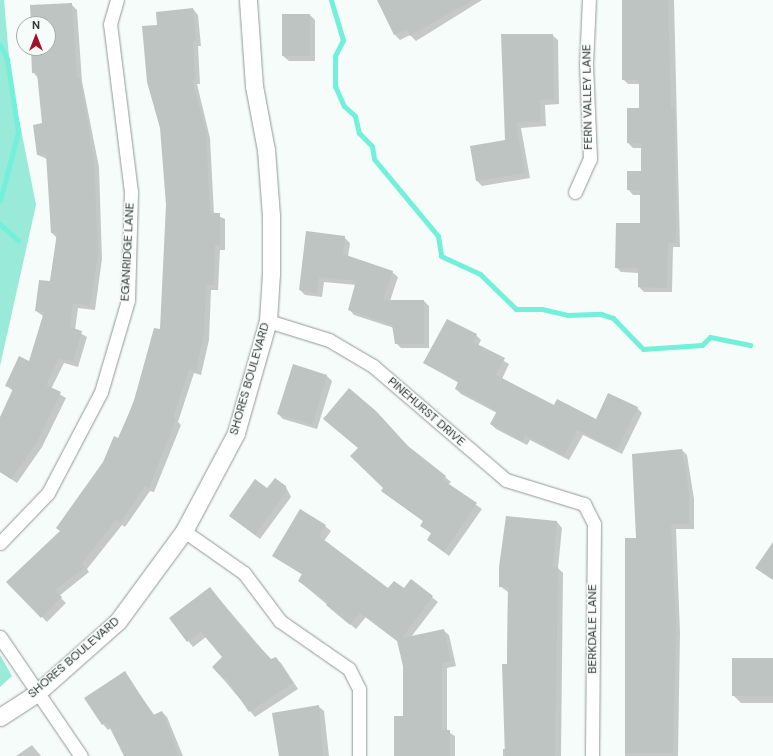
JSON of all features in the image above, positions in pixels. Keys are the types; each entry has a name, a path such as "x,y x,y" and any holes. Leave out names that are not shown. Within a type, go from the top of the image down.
{"street":[{"name":"EGANRIDGE LANE","path":"0,543 48,493 101,392 128,300 131,192 110,24 117,0"},
{"name":"SHORES BOULEVARD","path":"0,717 37,693 118,621 184,531 236,433 268,321 272,216 266,150 254,86 248,0"},
{"name":"FERN VALLEY LANE","path":"575,192 590,159 586,65 589,0"},
{"name":"PINEHURST DRIVE","path":"268,321 329,340 374,366 506,480 584,504"},
{"name":"BERKDALE LANE","path":"584,504 594,524 592,756"},
{"path":"184,531 244,573 280,621 349,669 359,689 359,756"},
{"path":"0,637 81,756"}],"green space":[{"path":"0,0 4,0 11,79 36,205 0,366"},
{"path":"0,655 12,676 0,687"}],"building":[{"path":"377,0 472,0 410,36 407,29 394,35"},
{"path":"622,0 668,0 671,108 675,108 676,243 668,243 667,288 638,287 638,268 615,268 616,223 640,223 640,190 627,190 627,171 641,171 641,143 627,143 627,108 639,108 639,80 622,80"},
{"path":"72,3 77,78 80,78 94,161 98,253 90,306 73,303 70,327 82,331 73,362 59,358 46,385 61,392 37,442 11,479 0,472 0,417 13,389 5,386 19,356 29,361 44,312 35,311 39,280 50,281 57,233 51,233 46,154 37,155 33,125 42,123 37,73 32,73 31,56 56,56 56,16 31,16 30,5"},
{"path":"193,8 196,41 193,41 195,80 192,80 206,132 210,213 220,213 220,245 215,245 214,285 206,285 204,334 196,370 189,369 173,418 176,419 149,488 145,486 120,523 116,520 82,563 85,567 55,590 62,597 41,618 6,582 60,531 56,528 103,462 114,436 118,438 133,404 154,328 160,329 166,205 160,128 147,82 142,26 157,25 156,12"},
{"path":"282,14 310,14 310,56 282,56"},
{"path":"501,34 553,34 554,99 540,100 541,121 516,123 525,173 476,181 470,146 505,140"},
{"path":"306,231 345,236 343,254 393,271 383,300 424,300 424,344 395,344 392,325 348,310 356,281 319,277 317,293 299,290"},
{"path":"447,319 477,334 473,342 505,358 496,375 554,405 557,399 596,419 608,393 638,407 617,450 577,430 564,456 525,435 522,441 490,424 497,411 455,389 458,382 423,363"},
{"path":"293,364 327,375 312,425 277,414"},
{"path":"349,388 376,411 408,446 446,476 443,480 477,503 444,552 427,540 431,533 420,526 423,521 381,491 383,488 350,456 358,448 323,419"},
{"path":"682,449 689,493 689,524 671,524 676,627 673,753 625,753 625,538 636,538 632,454"},
{"path":"275,478 286,486 286,492 255,535 229,516 255,479 267,488"},
{"path":"300,509 326,525 319,536 388,588 394,581 404,588 411,579 433,596 402,638 444,629 451,661 442,663 442,730 450,730 450,756 394,756 394,716 403,716 403,666 397,641 360,613 350,625 326,605 328,602 298,581 302,574 272,556"},
{"path":"506,516 557,521 553,567 558,567 555,756 505,756 502,664 507,664 508,587 499,587 499,567"},
{"path":"773,542 773,580 755,568"},
{"path":"210,587 239,625 271,659 276,657 293,683 249,712 226,678 224,680 212,667 222,657 201,632 187,642 169,618"},
{"path":"732,658 773,658 773,696 732,696"},
{"path":"125,671 153,715 162,711 179,756 124,756 107,722 102,725 84,698"},
{"path":"319,705 323,756 279,756 272,713"}],"waterway":[{"path":"331,0 343,40 335,56 335,86 344,106 355,116 359,133 372,146 374,159 438,236 441,256 480,274 516,309 542,309 568,315 601,314 613,318 643,349 702,345 710,337 750,345"},
{"path":"0,45 7,59 18,132 0,201"},
{"path":"0,224 18,240"}]}
